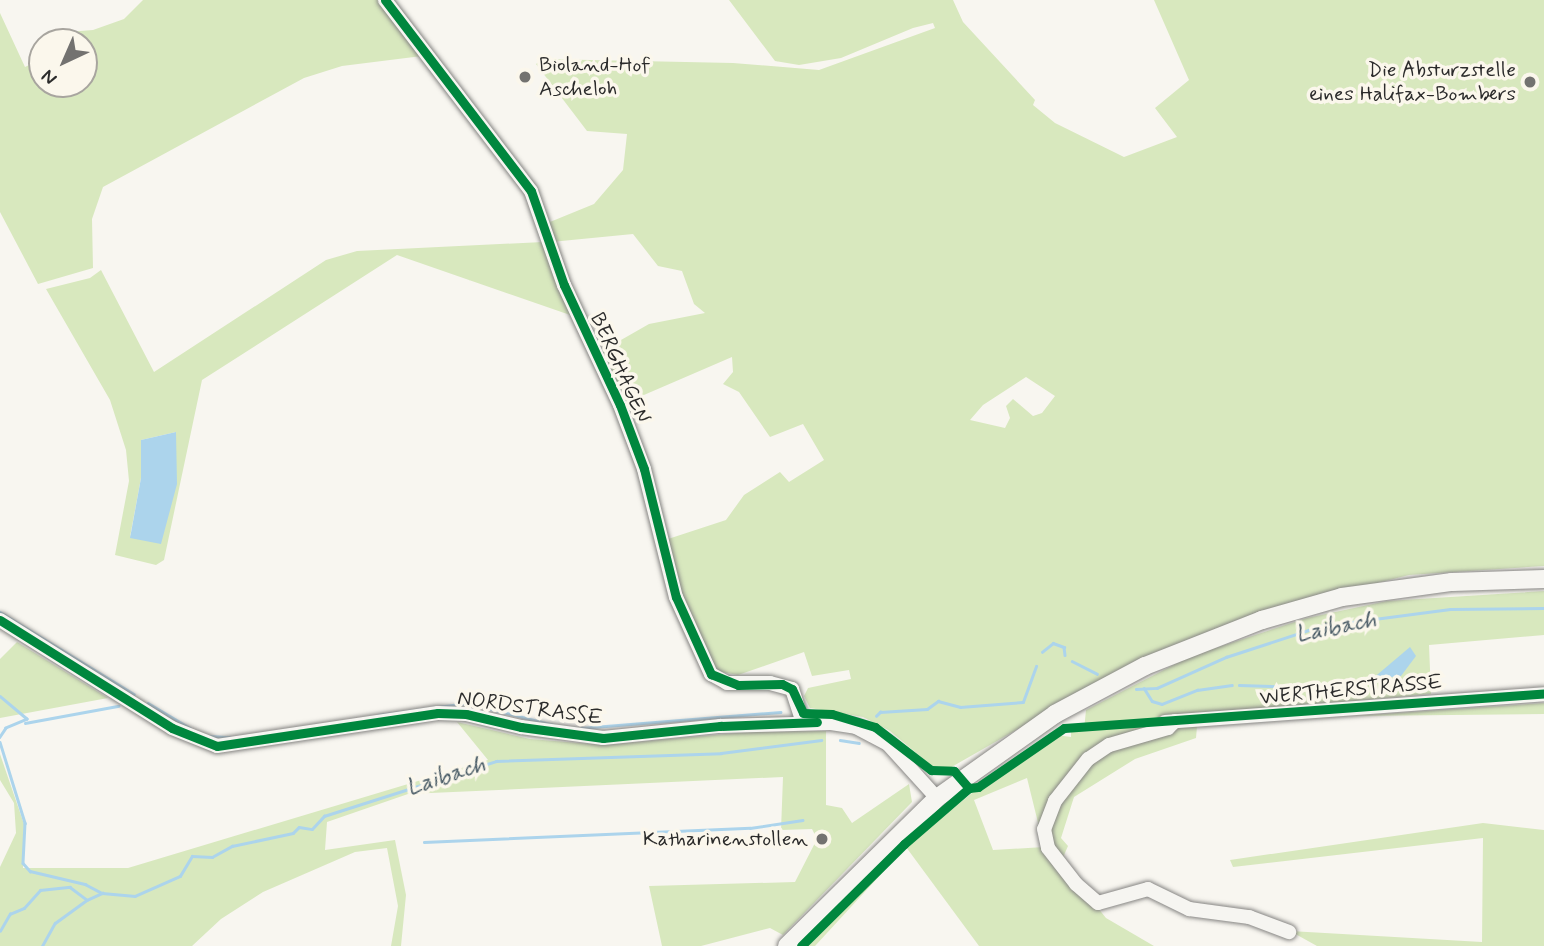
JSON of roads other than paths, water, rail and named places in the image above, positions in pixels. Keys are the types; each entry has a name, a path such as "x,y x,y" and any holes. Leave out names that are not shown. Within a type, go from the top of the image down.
{"main road":[{"path":"787,946 937,798 1055,715 1145,666 1262,620 1342,597 1396,588 1544,579"}],"street":[{"name":"BERGHAGEN","path":"385,0 509,157 531,191 564,285 620,405 644,469 676,597 711,674 727,684 769,683 792,690 803,722"},
{"name":"NORDSTRASSE","path":"0,620 172,728 216,746 438,713 466,714 603,738 803,722 844,725 874,735 921,777 937,798"},
{"name":"WERTHERSTRASSE","path":"1289,932 1249,917 1189,909 1148,888 1098,903 1076,884 1048,848 1045,829 1055,801 1088,760 1109,745 1168,728 1167,722 1544,694"}],"water":[{"path":"176,432 177,484 161,544 130,538 141,478 141,440"},
{"path":"1410,647 1416,656 1401,676 1371,680"}],"waterway":[{"name":"Laibach","path":"1136,689 1157,688 1226,657 1321,626 1450,609 1544,608"},
{"path":"0,612 134,694"},
{"name":"Laibach","path":"1042,652 1053,643 1064,647 1065,655"},
{"name":"Laibach","path":"1072,661 1097,674"},
{"name":"Laibach","path":"876,716 880,712 927,709 938,701 960,707 1023,702 1036,666"},
{"path":"1239,685 1358,685 1374,679"},
{"path":"1144,688 1152,701 1162,704 1197,690 1232,685"},
{"name":"Laibach","path":"0,696 27,719 6,728 0,737"},
{"path":"148,703 190,728"},
{"path":"378,715 467,703 554,725"},
{"path":"25,723 118,706"},
{"path":"581,728 780,712"},
{"path":"209,736 230,737"},
{"name":"Laibach","path":"0,742 25,823 23,863 30,871 85,884 102,893 135,896 180,876 192,856 212,857 232,846 293,833 299,827 312,829 324,816 496,761 721,753 821,740"},
{"name":"Laibach","path":"840,740 859,743"},
{"path":"424,842 750,828 802,820"},
{"name":"Laibach","path":"0,931 10,914 24,908 40,890 70,887 87,900 102,893"},
{"name":"Laibach","path":"42,946 55,923 87,900"}],"place":[{"name":"Bioland-Hof Ascheloh","path":"525,77"},
{"name":"Die Absturzstelle eines Halifax-Bombers","path":"1530,82"},
{"name":"Katharinenstollen","path":"822,839"}]}
